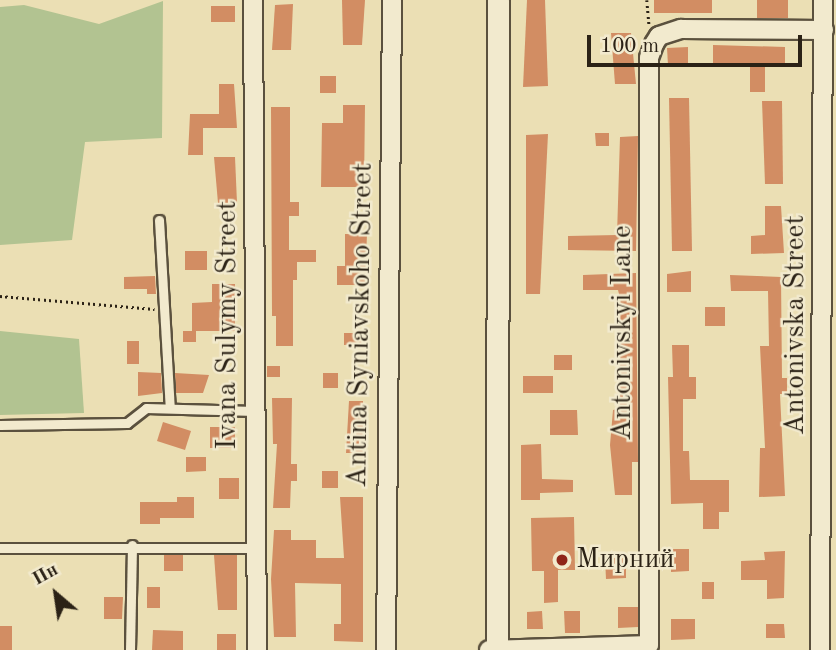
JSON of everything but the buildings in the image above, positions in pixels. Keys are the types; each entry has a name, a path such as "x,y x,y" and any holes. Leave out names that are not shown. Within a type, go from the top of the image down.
{"street":[{"name":"Ivana Sulymy Street","path":"253,0 257,650"},
{"name":"Antina Syniavskoho Street","path":"386,650 392,0"},
{"path":"494,649 498,0"},
{"name":"Antonivska Street","path":"820,650 823,0"},
{"path":"654,44 659,36 681,29 824,30"},
{"name":"Antonivskyi Lane","path":"494,649 649,645 649,58 654,44"}],"lane":[{"path":"159,220 167,311 170,408"},
{"path":"0,425 127,423 146,408 255,411"},
{"path":"0,548 132,545 256,548"},
{"path":"130,650 132,545"}],"path":[{"path":"647,0 654,44"},
{"path":"0,296 167,311"}],"green space":[{"path":"163,1 162,138 85,142 72,240 0,245 0,7 24,5 99,24"},
{"path":"0,331 79,339 84,413 0,415"}],"place":[{"name":"Мирний","path":"562,560"}]}
